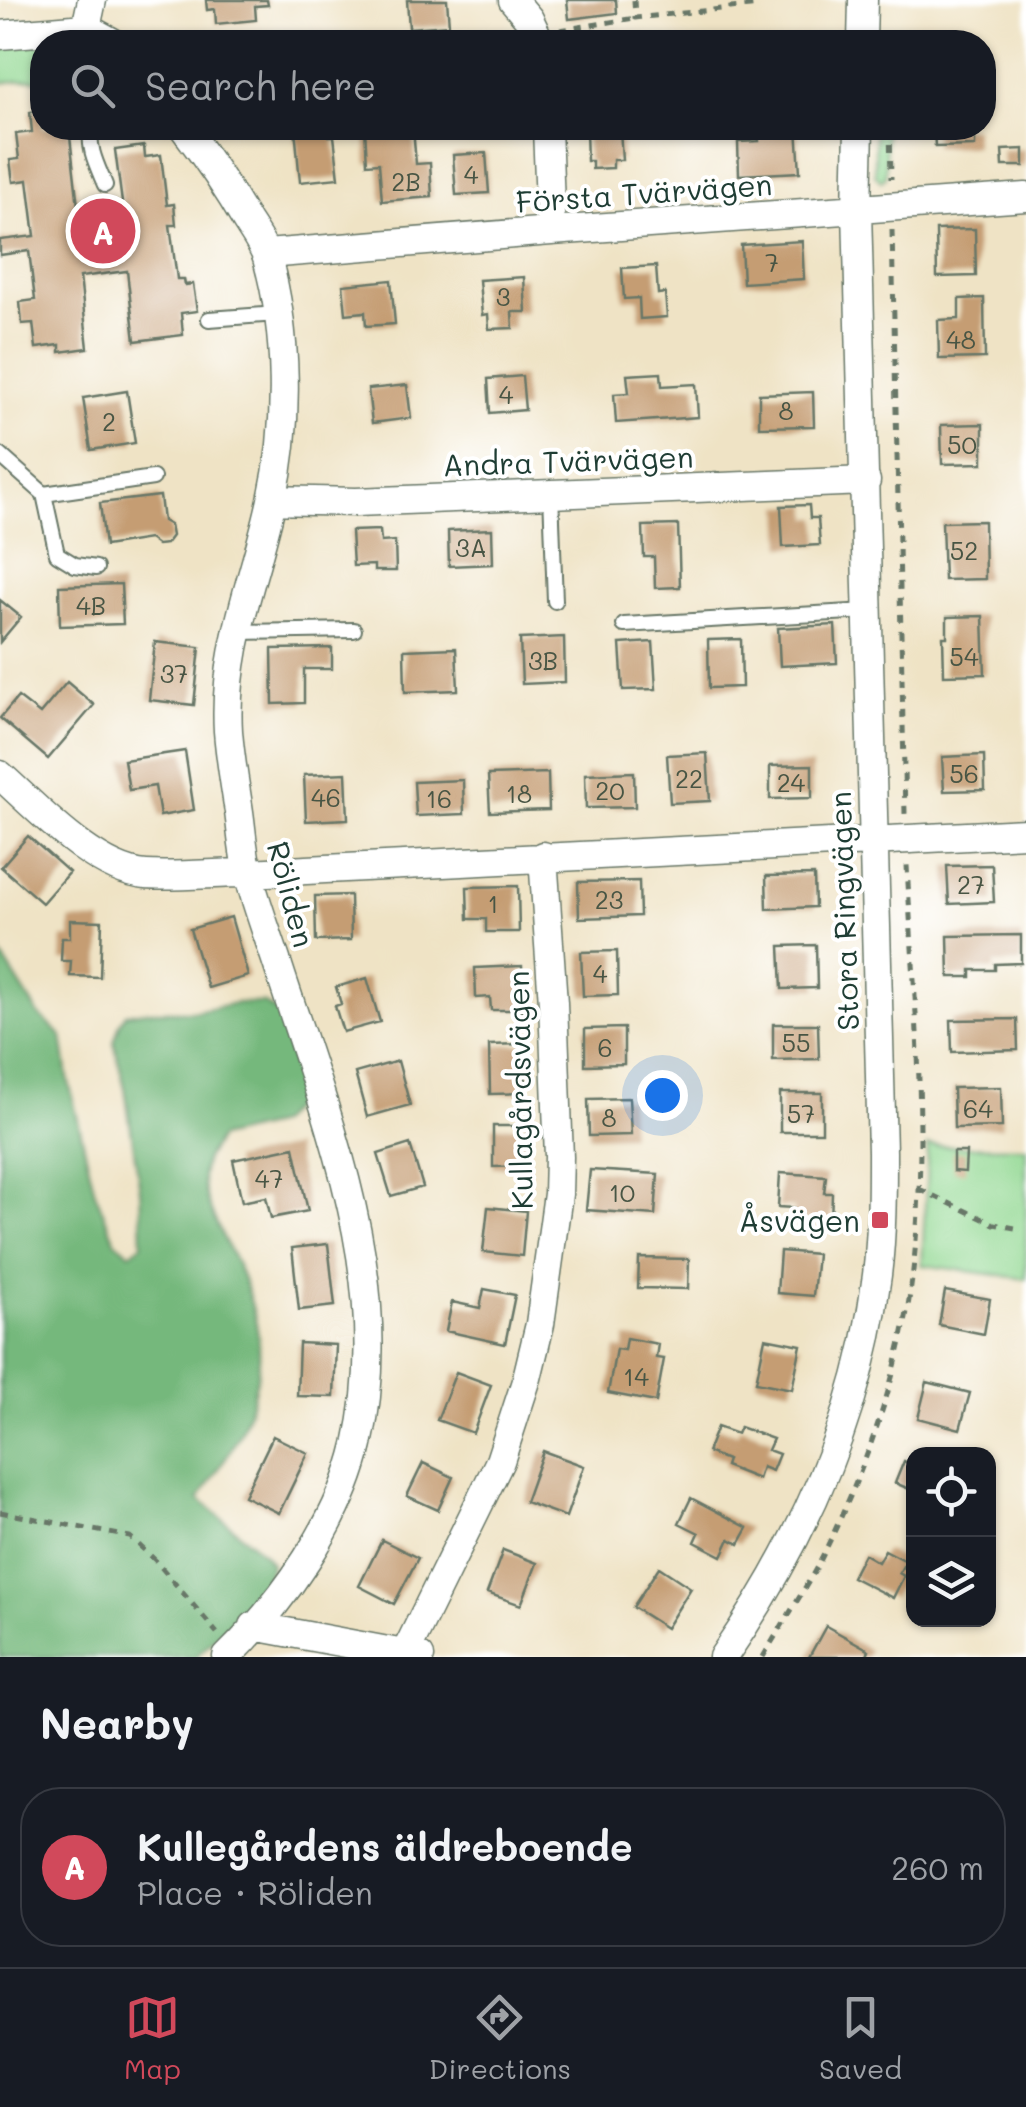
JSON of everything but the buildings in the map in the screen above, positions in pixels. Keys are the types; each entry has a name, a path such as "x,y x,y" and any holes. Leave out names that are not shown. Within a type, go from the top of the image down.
{"street":[{"path":"513,0 534,30"},
{"path":"862,30 863,0"},
{"path":"37,30 89,23"},
{"path":"0,35 30,31"},
{"name":"Röliden","path":"193,140 233,197 266,254 278,314 284,419 272,500 236,632 228,730 248,873 353,1211 368,1321 367,1390 357,1448 328,1522 284,1593 239,1644"},
{"path":"547,140 551,230"},
{"name":"Stora Ringvägen","path":"722,1657 785,1560 834,1453 864,1351 877,1274 882,1187 857,210 860,140"},
{"name":"Första Tvärvägen","path":"266,254 1026,197"},
{"name":"Andra Tvärvägen","path":"272,500 356,502 866,481"},
{"path":"0,775 83,848 111,864 143,875 1026,833"},
{"name":"Kullagårdsvägen","path":"413,1656 500,1461 540,1324 558,1194 559,1156 543,856"},
{"path":"239,1644 413,1656"}],"lane":[{"path":"89,140 105,186"},
{"path":"210,319 278,314"},
{"path":"0,455 44,494 58,554 76,564 96,568"},
{"path":"44,494 153,478"},
{"path":"550,493 555,601"},
{"path":"624,625 868,611"},
{"path":"236,632 354,630"}],"path":[{"path":"634,0 635,18"},
{"path":"577,30 635,18 759,5 759,0"},
{"path":"890,140 891,207"},
{"path":"919,1189 994,1224 1015,1228"},
{"path":"0,1512 130,1538 155,1560 202,1617 239,1644"}],"green space":[{"path":"30,42 30,79 0,83 0,43"},
{"path":"875,140 885,140 886,176 881,181 875,175"},
{"path":"0,953 38,1014 62,1036 95,1192 115,1241 130,1253 142,1244 140,1190 114,1042 120,1023 126,1014 196,1011 237,1003 263,1003 280,1014 298,1083 293,1106 278,1124 219,1138 205,1162 203,1177 209,1205 248,1293 257,1327 259,1361 246,1419 199,1499 271,1564 262,1593 195,1657 0,1657"},
{"path":"928,1146 1026,1147 1026,1279 922,1265"}],"place":[{"name":"Kullegårdens äldreboende","path":"103,231"},
{"name":"Åsvägen","path":"880,1220"}]}
